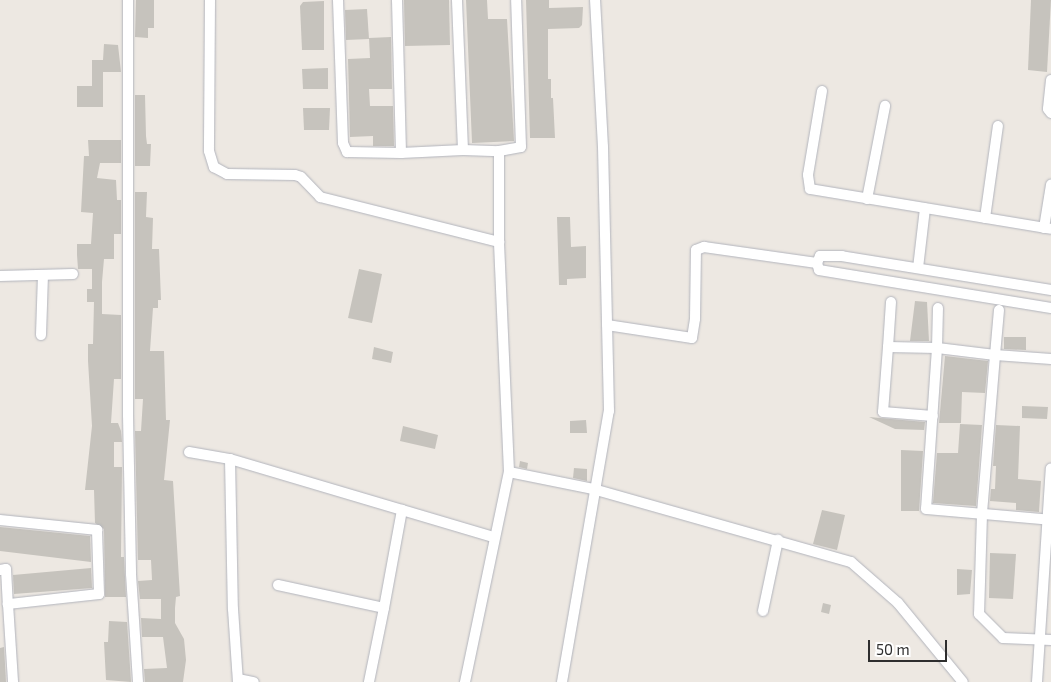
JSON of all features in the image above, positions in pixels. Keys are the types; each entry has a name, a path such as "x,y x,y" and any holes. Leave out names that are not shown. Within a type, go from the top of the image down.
{"street":[{"path":"128,0 128,424 131,574 138,682"},
{"path":"210,0 209,151 214,167 227,174 301,177 320,198 499,242"},
{"path":"338,0 343,142 347,152 401,153 463,150 499,151 519,148 522,144 516,0"},
{"path":"397,0 401,153"},
{"path":"457,0 463,150"},
{"path":"562,682 609,411 595,0"},
{"path":"1051,80 1048,109 1051,113"},
{"path":"822,91 808,175 810,189 1048,228 1051,185"},
{"path":"867,199 885,106"},
{"path":"985,218 998,126"},
{"path":"465,682 509,472 499,242 499,151"},
{"path":"918,268 925,208"},
{"path":"607,325 692,338 695,319 696,250 704,247 816,263"},
{"path":"816,263 820,256 828,255 1051,290"},
{"path":"816,263 819,270 1051,308"},
{"path":"0,276 72,274"},
{"path":"41,335 43,275"},
{"path":"891,302 883,412 933,416"},
{"path":"938,308 926,509 1049,520"},
{"path":"999,310 982,514 979,614 1003,638 1051,640"},
{"path":"888,347 937,348 1051,359"},
{"path":"189,452 230,460 494,537"},
{"path":"230,460 233,609 238,681 254,682"},
{"path":"1036,682 1049,520 1051,468"},
{"path":"509,472 594,489 851,562 898,603 963,682"},
{"path":"369,682 402,510"},
{"path":"0,520 97,530 99,594 8,604"},
{"path":"763,611 778,540"},
{"path":"0,570 6,569 13,682"},
{"path":"278,585 384,608"}],"building":[{"path":"136,0 154,0 154,28 148,28 148,38 135,37"},
{"path":"404,0 449,0 450,45 405,46"},
{"path":"466,0 487,0 488,19 507,19 514,141 472,143"},
{"path":"526,0 549,0 549,8 583,7 582,25 579,28 548,29 548,79 551,79 555,138 530,138"},
{"path":"1031,0 1051,0 1047,72 1028,70"},
{"path":"324,1 324,50 302,50 300,6 303,2"},
{"path":"367,9 369,39 346,40 345,10"},
{"path":"391,37 392,89 369,89 370,106 393,106 394,146 373,146 373,136 350,137 348,59 370,58 369,38"},
{"path":"104,44 118,45 121,72 103,72 103,107 77,107 77,86 92,86 92,60 103,60"},
{"path":"328,68 328,89 303,89 302,69"},
{"path":"135,95 145,95 146,136 147,144 151,144 150,166 135,166"},
{"path":"303,108 330,108 329,130 304,130"},
{"path":"88,140 121,140 121,163 100,163 97,178 116,180 117,200 121,200 121,234 114,234 114,259 104,259 102,314 121,315 121,379 114,379 111,423 118,423 122,442 114,442 114,467 122,467 121,557 124,557 126,597 105,597 104,529 95,523 94,490 85,490 92,426 88,344 93,344 94,302 87,302 87,289 92,289 92,269 78,269 77,244 91,244 93,213 81,212 84,156 89,156"},
{"path":"135,192 147,192 146,217 153,218 152,249 159,249 161,300 158,300 158,308 153,308 150,351 164,351 166,420 170,420 164,480 173,481 180,596 176,597 175,623 184,639 186,660 183,682 145,682 144,669 167,668 163,637 142,637 141,618 161,619 161,599 140,599 138,581 152,580 151,560 138,560 135,431 141,431 143,399 135,399"},
{"path":"557,217 570,217 571,247 586,246 586,278 567,279 567,285 559,285"},
{"path":"359,269 382,274 372,323 348,318"},
{"path":"915,301 927,302 929,341 910,341"},
{"path":"1004,337 1026,337 1026,350 1004,349"},
{"path":"374,347 393,352 391,363 372,359"},
{"path":"945,356 988,361 985,393 962,392 961,423 939,423"},
{"path":"1022,406 1048,407 1047,419 1022,418"},
{"path":"869,417 925,422 924,430 895,429"},
{"path":"586,420 587,433 570,433 570,421"},
{"path":"960,424 982,425 976,506 933,503 937,453 958,453"},
{"path":"996,425 1020,426 1018,479 1041,481 1039,512 1016,510 1016,503 990,501 991,489 995,489 996,466 993,466"},
{"path":"403,426 438,435 435,449 400,441"},
{"path":"901,450 923,451 919,511 901,511"},
{"path":"520,461 528,463 527,469 519,467"},
{"path":"574,468 587,469 587,481 573,478"},
{"path":"822,510 845,515 837,550 813,544"},
{"path":"0,527 90,536 91,562 0,551"},
{"path":"990,553 1016,554 1013,599 989,598"},
{"path":"91,568 92,588 14,594 13,575"},
{"path":"957,569 972,570 970,594 957,595"},
{"path":"823,603 831,605 829,614 821,612"},
{"path":"109,621 127,622 131,682 106,680 104,642 108,642"},
{"path":"4,647 6,682 0,682 0,648"}]}
